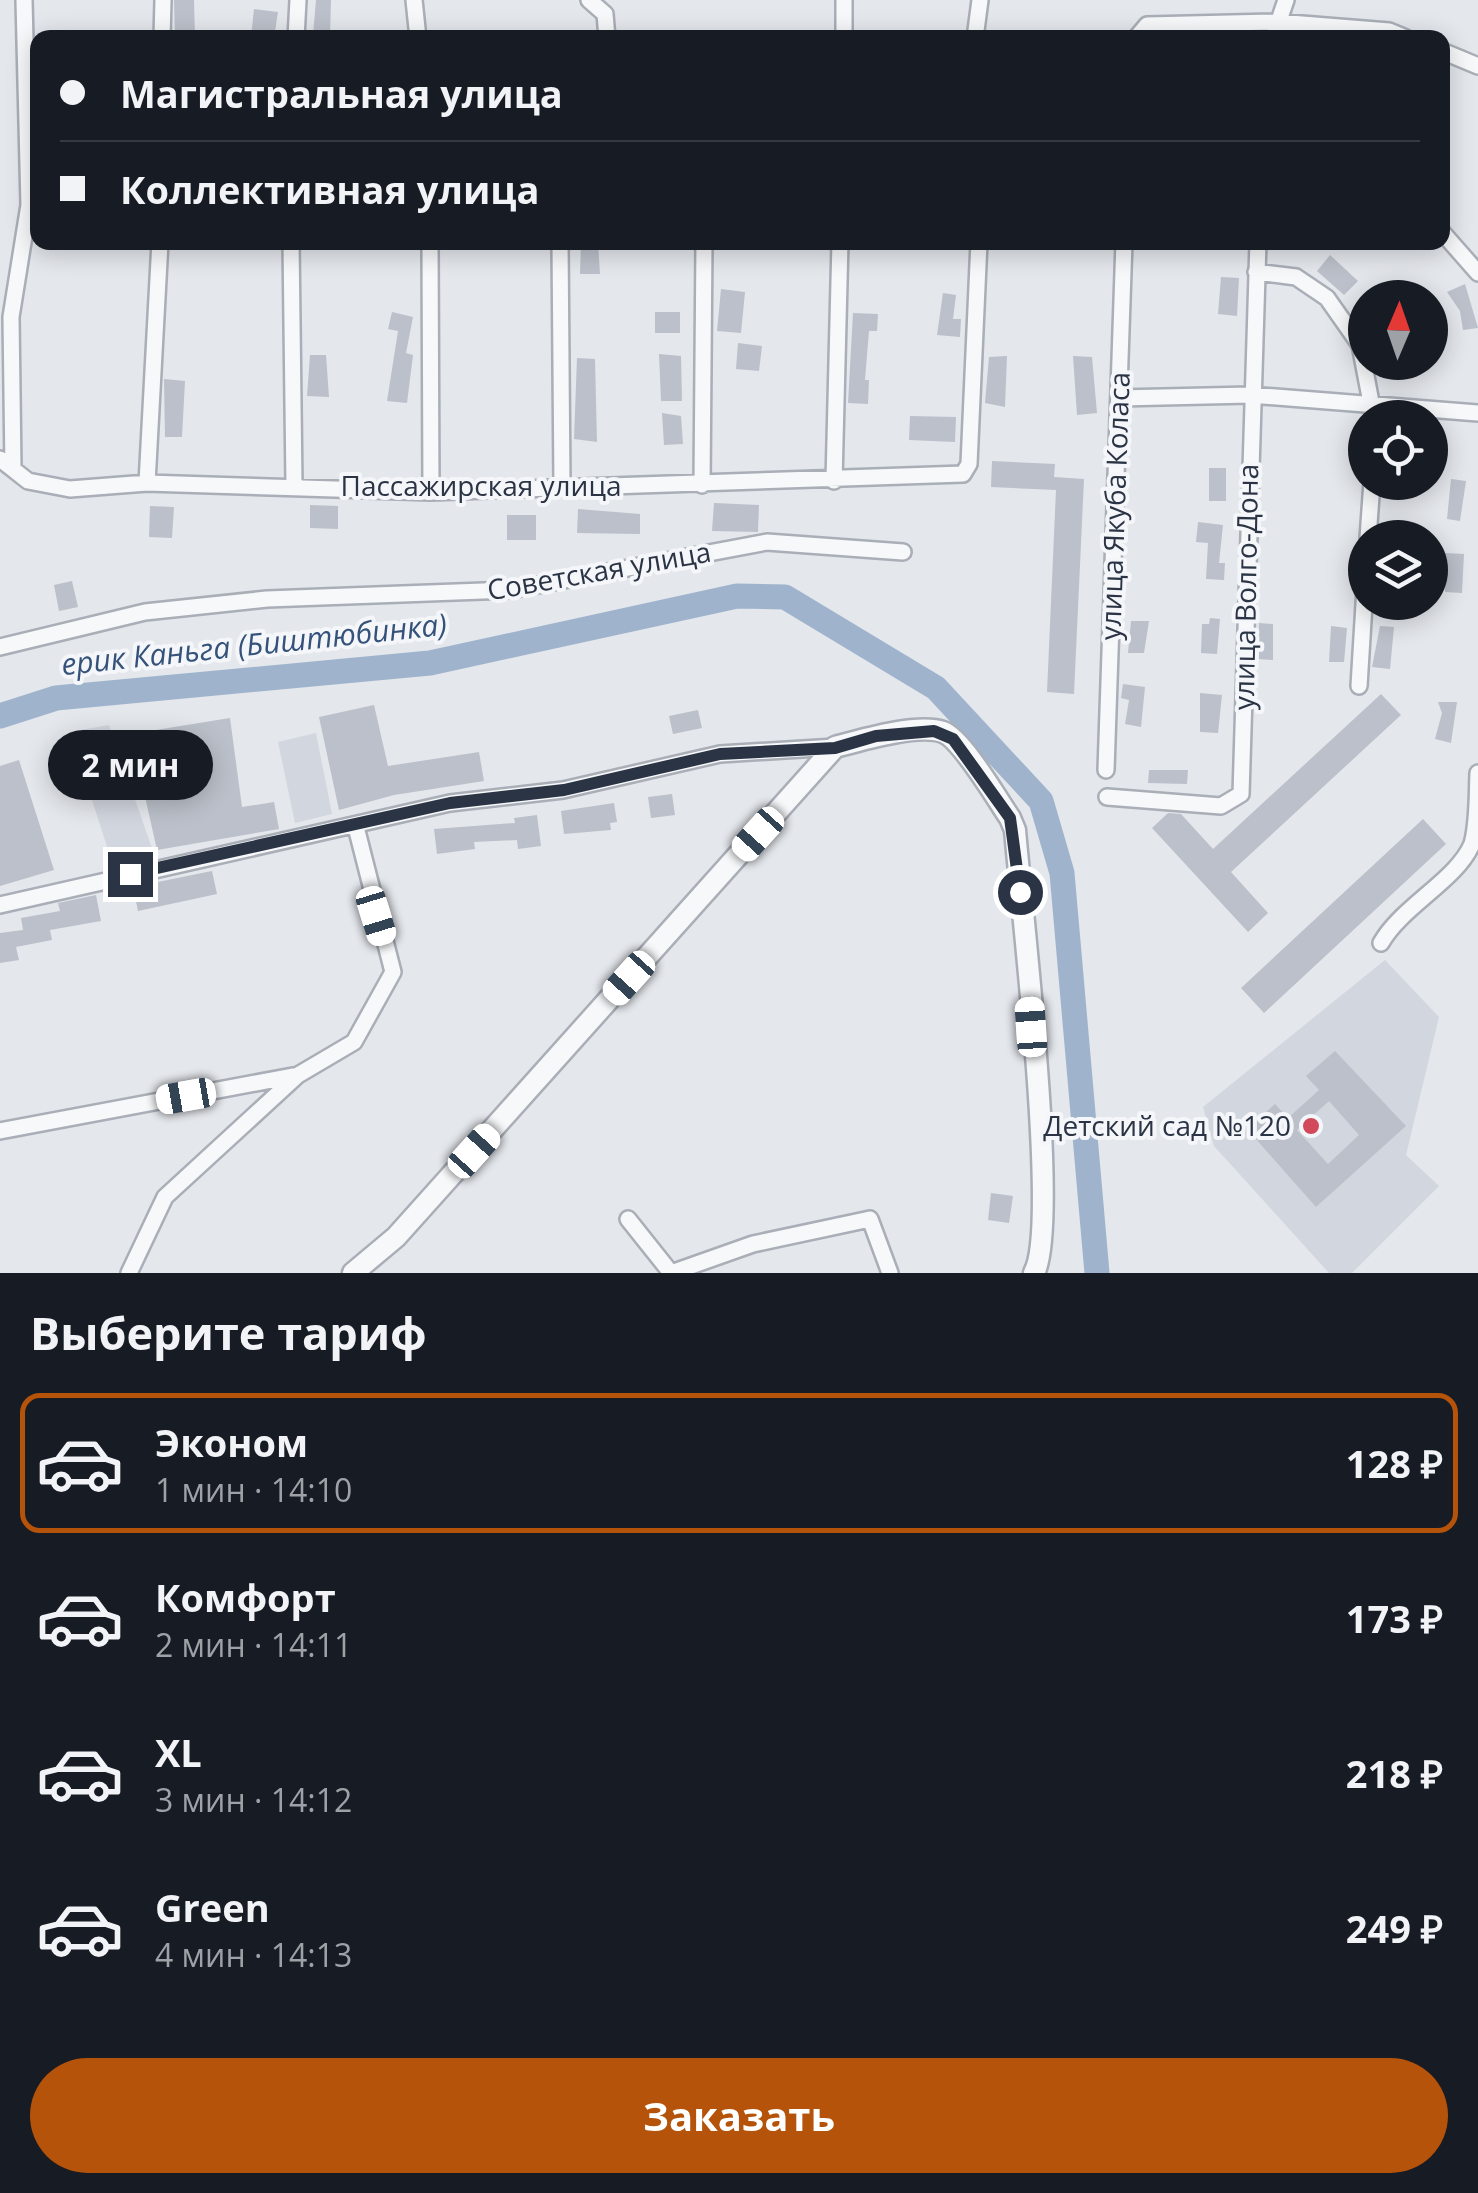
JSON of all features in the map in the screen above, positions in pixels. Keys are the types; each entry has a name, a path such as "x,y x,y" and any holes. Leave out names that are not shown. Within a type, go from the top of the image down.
{"street":[{"path":"6,464 12,317 28,205 24,0"},
{"path":"162,30 163,0"},
{"path":"296,30 298,0"},
{"path":"414,0 417,30"},
{"path":"589,0 605,14 606,30"},
{"path":"844,0 844,30"},
{"path":"976,30 980,0"},
{"path":"1142,30 1147,24 1275,30 1286,0"},
{"path":"1450,54 1478,66"},
{"path":"1450,241 1478,273"},
{"path":"147,484 160,250"},
{"path":"291,250 294,486"},
{"path":"430,250 431,492"},
{"path":"560,250 562,486"},
{"path":"702,485 704,250"},
{"path":"834,481 840,250"},
{"name":"Пассажирская улица","path":"6,464 28,481 50,487 147,484 431,492 955,475 968,470 979,250"},
{"name":"улица Якуба Коласа","path":"1106,770 1124,250"},
{"name":"улица Волго-Дона","path":"1107,798 1221,806 1241,794 1250,395 1257,250"},
{"path":"1256,272 1296,278 1327,298 1360,345 1369,400"},
{"path":"1118,398 1250,395 1348,408"},
{"path":"1448,412 1478,413"},
{"name":"Советская улица","path":"0,647 145,612 267,599 511,590 767,542 903,552"},
{"path":"1359,686 1363,620"},
{"path":"0,905 55,889 356,827 450,803 564,790 720,754 835,748 876,736 944,732 1013,824 1042,1176 1041,1249 1034,1273"},
{"path":"353,1273 396,1237 835,748"},
{"path":"1381,943 1390,926 1470,849 1476,830 1478,773"},
{"path":"129,1273 165,1197 298,1075 354,1042 394,972 356,827"},
{"path":"0,1131 298,1075"},
{"path":"628,1219 671,1273 752,1244 870,1219 890,1273"}],"shaded area":[{"path":"109,725 153,851 111,859 70,732"},
{"path":"316,733 332,814 295,823 278,742"},
{"name":"Детский сад №120","path":"1385,960 1439,1017 1406,1155 1439,1186 1352,1273 1329,1273 1214,1146 1203,1107"}],"building":[{"path":"174,0 194,0 195,30 175,30"},
{"path":"316,0 331,0 330,30 313,30"},
{"path":"254,9 278,12 275,30 252,30"},
{"path":"581,250 598,250 600,274 580,274"},
{"path":"1330,255 1357,280 1348,280 1344,295 1317,271"},
{"path":"1221,277 1239,278 1237,316 1218,314"},
{"path":"1465,284 1478,328 1463,330 1460,311 1448,292"},
{"path":"721,289 745,292 741,333 717,331"},
{"path":"943,293 956,295 953,319 961,319 960,337 937,335"},
{"path":"392,312 413,317 406,353 413,355 407,403 387,401 398,331 388,329"},
{"path":"655,312 680,312 680,333 655,333"},
{"path":"853,313 878,314 877,331 869,331 865,380 869,380 868,404 848,403"},
{"path":"738,343 762,346 759,371 736,369"},
{"path":"659,354 681,356 682,401 661,401"},
{"path":"310,355 326,355 329,397 307,396"},
{"path":"1007,356 1005,407 985,403 989,357"},
{"path":"1073,356 1092,357 1097,413 1077,415"},
{"path":"577,358 595,359 597,442 574,439"},
{"path":"164,379 185,381 182,437 165,437"},
{"path":"662,413 681,416 683,444 664,445"},
{"path":"910,416 956,417 955,442 909,440"},
{"path":"992,461 1055,464 1054,477 1084,479 1074,694 1047,692 1056,490 991,487"},
{"path":"1209,468 1226,468 1226,501 1209,501"},
{"path":"1451,479 1466,481 1460,521 1447,519"},
{"path":"714,503 759,505 758,532 712,531"},
{"path":"310,505 338,506 338,529 310,528"},
{"path":"150,506 174,507 172,538 149,537"},
{"path":"578,509 640,514 640,534 577,533"},
{"path":"507,515 536,515 536,540 507,540"},
{"path":"1198,522 1223,525 1219,563 1225,563 1224,580 1206,579 1208,543 1196,542"},
{"path":"1448,553 1464,554 1462,593 1448,592"},
{"path":"72,581 78,607 59,611 54,585"},
{"path":"1210,618 1220,619 1217,654 1201,653 1202,624 1209,624"},
{"path":"1131,621 1149,621 1144,653 1128,653"},
{"path":"1259,623 1273,624 1273,660 1257,659"},
{"path":"1331,626 1347,628 1344,662 1329,662"},
{"path":"1380,626 1394,627 1390,669 1372,667"},
{"path":"1123,684 1145,687 1141,727 1125,724 1129,700 1121,698"},
{"path":"1200,693 1222,695 1218,733 1200,732"},
{"path":"1381,694 1401,715 1231,872 1268,913 1248,932 1152,828 1168,813 1181,814 1213,849"},
{"path":"1438,702 1457,702 1451,743 1435,739 1442,713"},
{"path":"374,705 388,766 479,752 484,781 394,795 339,810 319,717"},
{"path":"698,710 702,728 673,734 669,716"},
{"path":"230,718 242,807 274,802 279,829 157,850 131,734"},
{"path":"19,760 54,870 0,886 0,766"},
{"path":"1149,770 1188,770 1187,784 1148,783"},
{"path":"672,794 675,815 651,818 648,797"},
{"path":"614,803 617,822 610,823 611,830 564,834 561,811"},
{"path":"537,815 541,846 518,849 517,840 474,842 475,849 437,854 434,829 515,823 514,818"},
{"path":"1423,819 1446,844 1264,1013 1241,988"},
{"path":"212,871 217,894 138,911 133,887"},
{"path":"96,895 101,921 50,930 52,940 16,947 19,960 0,963 0,933 23,930 21,918 60,911 58,903"},
{"path":"1335,1051 1406,1126 1316,1207 1247,1129 1275,1104 1288,1118 1319,1090 1306,1076","holes":["1329,1101 1359,1135 1328,1164 1297,1130"]},
{"path":"991,1193 1013,1196 1009,1223 988,1220"}],"waterway":[{"name":"ерик Каньга (Биштюбинка)","path":"0,716 56,698 430,663 737,596 785,597 936,688 1041,801 1062,873 1097,1273"}],"place":[{"name":"Детский сад №120","path":"1311,1126"}],"route":[{"path":"130,874 356,827 450,803 564,790 720,754 835,748 876,736 934,731 953,739 1010,818 1020,892"}]}
